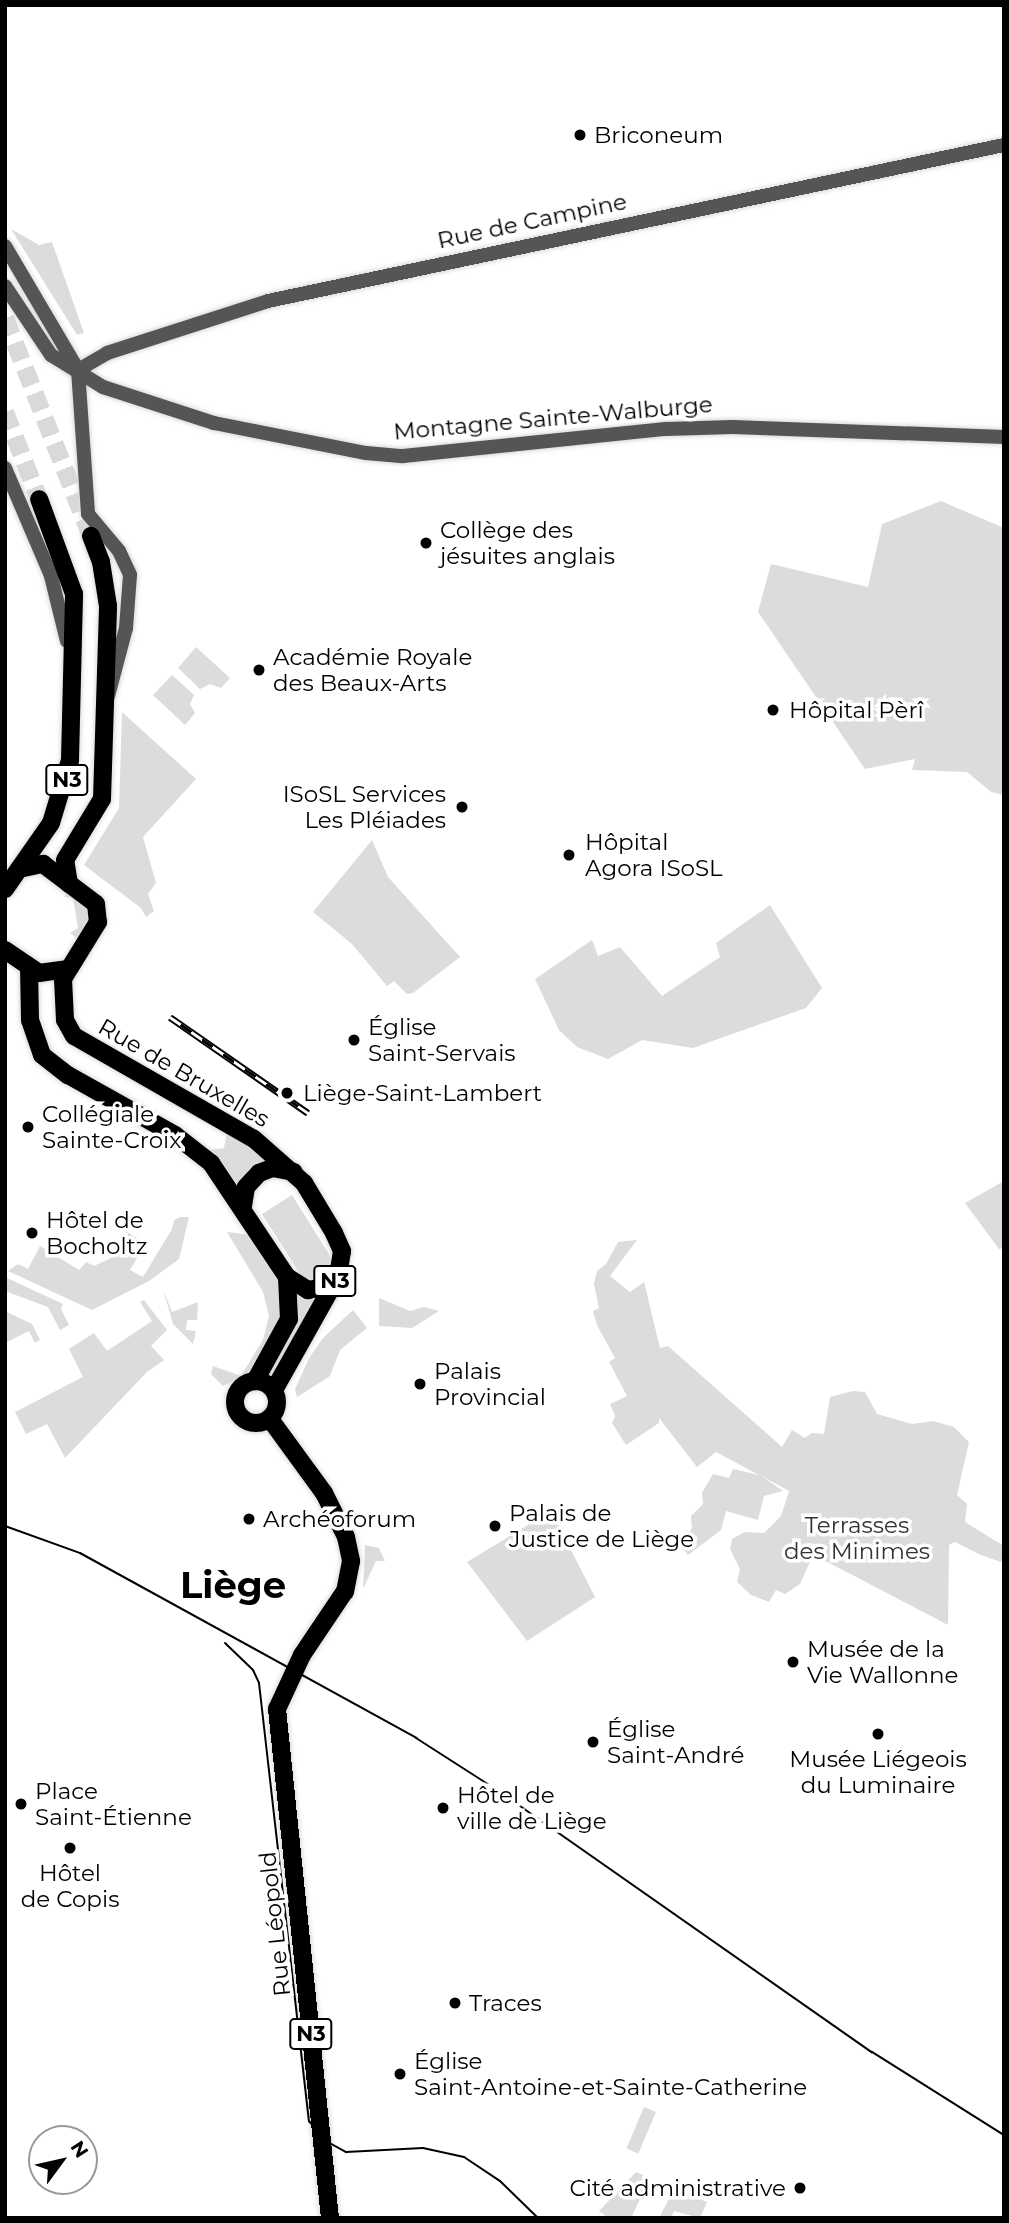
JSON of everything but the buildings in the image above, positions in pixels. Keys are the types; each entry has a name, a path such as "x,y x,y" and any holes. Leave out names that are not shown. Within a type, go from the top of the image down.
{"main road":[{"name":"N3","path":"5,889 51,823 65,787 74,680 74,594 39,499"},
{"name":"N3","path":"69,884 65,860 102,799 108,696 106,590 91,536"},
{"path":"5,950 39,973 67,969 98,922 96,904 43,864 19,869"},
{"name":"N3","path":"29,967 30,1020 42,1055 187,1144 211,1163 243,1206 287,1277 308,1290 333,1285"},
{"name":"Rue de Bruxelles","path":"67,969 65,1020 78,1041 239,1129 294,1172 342,1251 342,1265 333,1285 274,1390"},
{"path":"243,1206 246,1187 259,1172 272,1168 294,1172"},
{"name":"N3","path":"274,1390 278,1406 270,1419 253,1424 236,1411 237,1392 255,1381 289,1319 287,1277"},
{"path":"255,1381 274,1390"},
{"name":"Rue Léopold","path":"270,1419 328,1501 351,1561 345,1591 302,1655 276,1709 330,2218"}],"street":[{"name":"Rue de Campine","path":"78,370 107,353 268,301 1004,145"},
{"path":"5,246 78,370 88,514 119,551 131,585 126,628 108,696"},
{"name":"Montagne Sainte-Walburge","path":"5,286 51,355 103,387 198,419 382,454 508,447 666,429 827,429 1004,437"},
{"path":"5,468 58,594 74,680"}],"green space":[{"path":"11,229 39,245 52,242 84,333 77,335"},
{"path":"941,501 1004,528 1004,795 991,792 967,772 912,770 915,759 865,769 758,612 771,564 868,587 882,524"},
{"path":"196,647 230,678 221,688 210,684 200,689 178,668"},
{"path":"172,675 194,695 190,704 195,713 185,725 153,695"},
{"path":"122,712 196,779 143,837 156,883 148,894 154,911 146,917 141,908 84,865 119,808"},
{"path":"372,840 388,877 460,957 413,993 407,994 394,981 387,986 352,944 313,912"},
{"path":"69,889 87,903 90,921 78,939 70,933 78,928 73,898 64,897"},
{"path":"770,905 822,988 806,1008 693,1048 642,1040 608,1059 577,1047 559,1030 535,979 592,940 598,956 620,947 662,996 720,957 716,943"},
{"path":"227,1132 268,1161 248,1171 238,1185 209,1150 224,1148"},
{"path":"1004,1181 1004,1248 999,1249 965,1203"},
{"path":"292,1195 329,1254 332,1264 327,1279 304,1280 262,1214"},
{"path":"189,1217 179,1259 149,1281 92,1310 8,1271 18,1264 28,1269 40,1246 79,1270 86,1262 94,1266 111,1258 127,1232 146,1243 130,1270 143,1277 172,1229 174,1220"},
{"path":"227,1232 251,1235 279,1280 281,1317 257,1361 243,1377 223,1386 211,1374 213,1366 241,1376 263,1340 269,1316 263,1292"},
{"name":"Terrasses des Minimes","path":"637,1240 610,1276 630,1292 644,1282 660,1348 668,1346 782,1447 792,1430 805,1438 812,1433 824,1434 830,1397 853,1391 865,1392 877,1414 912,1424 933,1421 954,1427 969,1442 957,1495 967,1504 965,1522 1004,1546 1004,1558 1001,1562 955,1542 949,1545 948,1625 818,1557 822,1547 811,1543 805,1544 813,1555 800,1584 785,1594 776,1590 769,1602 751,1595 737,1582 740,1569 730,1549 732,1539 745,1532 764,1533 781,1516 789,1491 762,1476 783,1491 764,1496 758,1520 726,1511 721,1530 688,1555 681,1545 692,1528 691,1516 703,1504 702,1493 713,1474 729,1478 733,1469 759,1475 716,1452 697,1467 659,1418 659,1423 626,1445 612,1423 615,1416 610,1404 627,1396 609,1362 615,1358 597,1325 593,1311 599,1308 594,1284 597,1271 606,1264 618,1242"},
{"path":"5,1277 63,1304 61,1309 69,1325 60,1330 48,1307 5,1291"},
{"path":"294,1288 320,1294 278,1374 267,1368"},
{"path":"163,1289 172,1312 198,1302 197,1320 187,1320 186,1330 196,1331 193,1344 173,1324"},
{"path":"379,1298 410,1311 424,1307 439,1311 412,1328 379,1326"},
{"path":"144,1300 167,1330 151,1346 164,1360 147,1372 65,1458 47,1424 26,1434 15,1412 83,1377 69,1349 94,1333 107,1351 152,1321 140,1302"},
{"path":"353,1310 367,1328 340,1350 330,1376 297,1397 295,1389 309,1358 323,1338"},
{"path":"5,1311 32,1324 40,1340 35,1343 29,1331 5,1343"},
{"path":"551,1511 595,1597 527,1641 467,1562"},
{"path":"365,1545 379,1548 385,1561 376,1561 363,1589"},
{"path":"644,2107 656,2112 638,2154 626,2148"},
{"path":"636,2172 650,2178 631,2218 608,2218 599,2211"},
{"path":"674,2189 707,2202 700,2218 674,2211 671,2218 659,2218"}],"tunnel":[{"path":"5,318 91,536"},
{"path":"5,412 39,499"}],"tram line":[{"path":"5,1526 80,1553 416,1738 500,1792 872,2052 1004,2135"},
{"path":"225,1643 253,1670 259,1683 309,2121 326,2141 346,2152 423,2148 464,2157 500,2181 538,2218"}],"railway":[{"path":"170,1017 308,1113"}],"place":[{"name":"Briconeum","path":"580,135"},
{"name":"Collège des jésuites anglais","path":"426,543"},
{"name":"Académie Royale des Beaux-Arts","path":"259,670"},
{"name":"Hôpital Pèrî","path":"773,710"},
{"name":"ISoSL Services Les Pléiades","path":"462,807"},
{"name":"Hôpital Agora ISoSL","path":"569,855"},
{"name":"Église Saint-Servais","path":"354,1040"},
{"name":"Liège-Saint-Lambert","path":"287,1093"},
{"name":"Collégiale Sainte-Croix","path":"28,1127"},
{"name":"Hôtel de Bocholtz","path":"32,1233"},
{"name":"Palais Provincial","path":"420,1384"},
{"name":"Archéoforum","path":"249,1519"},
{"name":"Palais de Justice de Liège","path":"495,1526"},
{"name":"Musée de la Vie Wallonne","path":"793,1662"},
{"name":"Musée Liégeois du Luminaire","path":"878,1734"},
{"name":"Église Saint-André","path":"593,1742"},
{"name":"Place Saint-Étienne","path":"21,1804"},
{"name":"Hôtel de ville de Liège","path":"443,1808"},
{"name":"Hôtel de Copis","path":"70,1848"},
{"name":"Traces","path":"455,2003"},
{"name":"Église Saint-Antoine-et-Sainte-Catherine","path":"400,2074"},
{"name":"Cité administrative","path":"800,2188"}],"district":[{"name":"Liège","path":"233,1585"}]}
